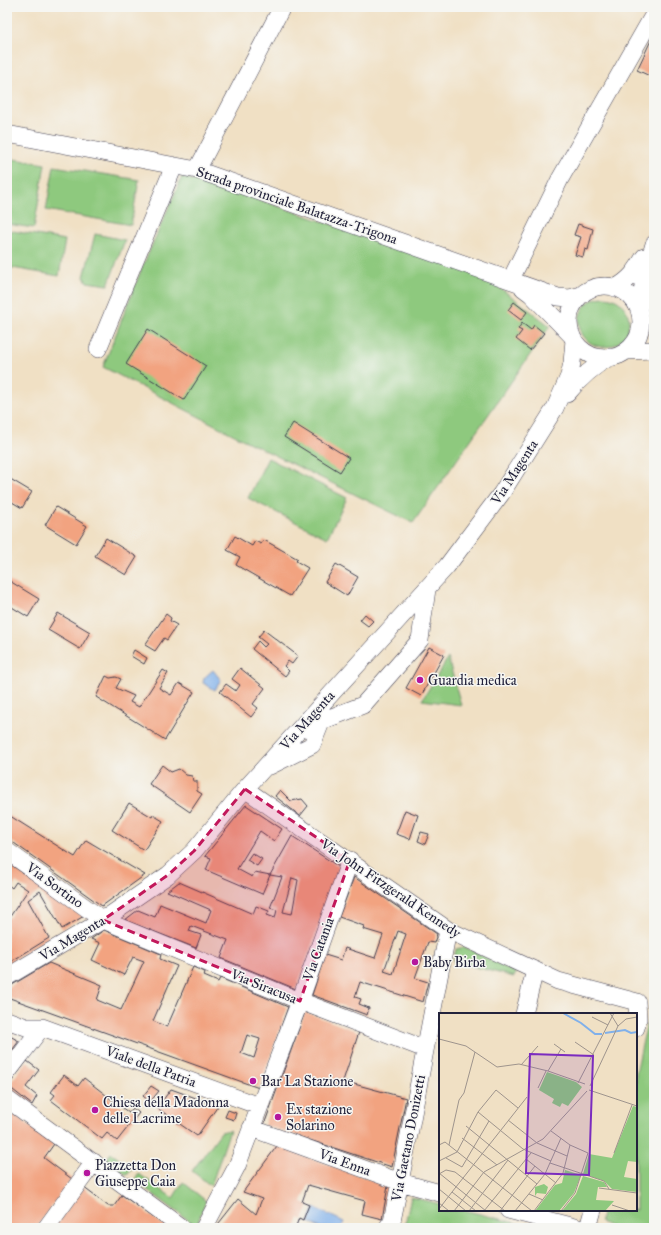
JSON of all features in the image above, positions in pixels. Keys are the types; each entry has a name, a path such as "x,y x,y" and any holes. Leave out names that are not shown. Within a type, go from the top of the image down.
{"street":[{"path":"196,170 282,7"},
{"path":"654,14 560,179 512,279 531,294 581,348 590,354 600,357 654,350"},
{"name":"Strada provinciale Balatazza-Trigona","path":"7,134 196,170 512,279 558,297 569,298 582,295"},
{"path":"98,349 174,166"},
{"path":"614,288 626,282 633,275 654,243"},
{"path":"555,408 581,377 595,366 618,354 637,338 640,330 639,311 645,275 654,243"},
{"path":"555,408 569,376 572,363 573,338 569,322 570,314 576,300 582,295 597,287 614,288 629,296 639,311 654,327"},
{"name":"Via Magenta","path":"7,977 103,920 168,875 194,850 244,789 447,566 501,494 555,408"},
{"path":"298,731 322,720 363,705 420,640 427,589"},
{"path":"262,770 312,745 335,690"},
{"name":"Via John Fitzgerald Kennedy","path":"244,789 350,860 448,930 558,981 637,1002 637,1024"},
{"name":"Via Sortino","path":"7,851 103,920"},
{"name":"Via Catania","path":"204,1228 237,1166 300,1001 350,860"},
{"name":"Via Siracusa","path":"103,920 300,1001 426,1049"},
{"name":"Via Gaetano Donizetti","path":"387,1228 392,1221 400,1182 448,930"},
{"path":"524,1013 535,970"},
{"path":"7,1008 33,1018 42,1027"},
{"path":"7,1020 26,1027 42,1027"},
{"path":"7,1073 42,1027"},
{"name":"Viale della Patria","path":"42,1027 259,1106"},
{"path":"7,1099 182,1228"},
{"name":"Via Enna","path":"251,1128 400,1182 439,1192"},
{"path":"46,1228 94,1162"},
{"path":"512,1211 578,1228"},
{"path":"588,1228 593,1211"}],"highlighted area":[{"path":"245,789 350,860 300,1001 103,920 168,875 194,851"}],"green space":[{"path":"7,158 45,164 34,228 7,224"},
{"path":"54,166 139,180 131,225 46,210"},
{"path":"182,177 242,194 486,277 550,326 413,523 244,440 103,367 142,268"},
{"path":"7,230 65,240 59,276 7,267"},
{"path":"95,234 125,240 108,285 87,282 84,277"},
{"path":"599,297 609,297 622,304 629,317 629,327 622,340 609,347 599,347 590,343 583,336 579,327 579,317 583,308 590,301"},
{"path":"268,458 347,498 327,538 248,498"},
{"path":"448,658 461,705 422,700"},
{"path":"465,947 516,973 514,977 453,961 456,949"},
{"path":"648,1017 654,1018 654,1228 614,1228 600,1222 603,1211 637,1211 637,1068"},
{"path":"230,1130 211,1186 192,1171 221,1132"},
{"path":"111,1153 132,1169 127,1175 106,1160"},
{"path":"139,1174 173,1198 183,1182 206,1201 197,1224 195,1225 134,1180"},
{"path":"411,1197 439,1204 439,1211 468,1211 535,1228 409,1228 409,1226 405,1224"}],"water":[{"path":"213,670 221,680 215,690 203,683 204,678"},
{"path":"315,1208 344,1222 341,1228 321,1228 308,1222"}],"building":[{"path":"654,34 654,78 637,70"},
{"path":"578,224 593,229 588,250 585,249 583,257 575,255 581,237 574,235"},
{"path":"514,302 527,312 521,320 508,310"},
{"path":"522,323 531,330 534,325 544,333 530,350 516,339 522,331 518,329"},
{"path":"148,329 206,366 184,400 126,364"},
{"path":"293,423 349,458 340,472 284,437"},
{"path":"7,477 32,492 22,508 7,499"},
{"path":"56,507 87,526 76,544 45,525"},
{"path":"235,536 252,546 255,541 261,544 264,540 298,559 296,561 308,568 290,596 236,565 240,557 227,550"},
{"path":"106,538 137,557 126,575 95,556"},
{"path":"336,564 358,577 347,596 325,582"},
{"path":"8,580 39,599 28,617 7,604"},
{"path":"58,613 90,632 80,649 48,630"},
{"path":"166,614 171,618 170,621 177,625 167,640 164,638 155,651 145,645"},
{"path":"365,614 373,621 368,626 360,620"},
{"path":"264,630 298,656 292,664 288,661 284,666 289,671 285,676 252,649 258,641 264,647 267,644 258,637"},
{"name":"Guardia medica","path":"429,647 444,655 421,696 406,688"},
{"path":"134,650 147,658 144,664 131,656"},
{"path":"240,668 265,688 253,704 258,708 251,717 220,692 226,684 236,691 240,685 232,679"},
{"path":"163,670 168,673 159,688 171,695 179,683 194,692 165,740 96,697 106,676 110,678 116,677 121,679 116,688 134,696 130,702 139,707"},
{"path":"162,765 171,772 179,769 186,775 192,776 193,781 197,781 197,791 202,794 190,812 149,784"},
{"path":"280,790 291,801 302,799 308,806 300,816 275,796"},
{"path":"129,803 152,817 153,815 163,821 144,850 112,830"},
{"path":"246,805 282,829 274,841 260,831 237,869 252,877 255,872 270,875 262,894 206,870 211,858 205,856"},
{"path":"405,810 418,815 410,839 396,834"},
{"path":"7,814 75,857 86,840 145,875 102,906 7,838"},
{"path":"421,832 429,834 425,844 418,841"},
{"path":"292,836 339,867 296,989 221,958 228,940 191,926 189,931 201,935 196,948 125,920 138,910 155,917 160,904 206,923 211,910 167,891 179,882 253,914 256,906 269,911 267,915 275,918 277,910 270,908 282,877 270,875","holes":["292,878 298,880 292,914 283,912"]},
{"path":"252,853 262,859 257,866 247,860"},
{"path":"7,862 84,916 62,929 40,891 28,900 49,938 7,964 7,917 9,918 28,890 16,882 12,888 7,884"},
{"path":"354,877 437,934 434,943 428,942 415,978 428,982 423,1002 360,982 355,997 361,999 359,1004 369,1008 367,1015 312,995 325,955 341,960 345,948 375,958 383,935 363,929 364,926 339,917","holes":["398,931 406,934 393,974 384,971"]},
{"path":"104,930 161,954 160,959 177,966 153,1021 167,1027 193,967 205,972 204,976 218,982 220,978 288,1007 259,1088 7,997 7,988 49,963 102,985 97,1000 121,1010 144,961 133,957 124,975 92,960 100,943 91,939","holes":["247,1035 260,1039 254,1058 241,1053"]},
{"path":"305,1012 359,1032 343,1081 406,1098 392,1167 264,1125"},
{"path":"7,1032 9,1033 8,1035 19,1041 7,1057"},
{"path":"27,1061 39,1070 26,1087 37,1096 32,1105 8,1086"},
{"name":"Chiesa della Madonna delle Lacrime","path":"64,1075 78,1086 84,1078 129,1113 133,1108 139,1113 117,1141 107,1133 102,1139 51,1100 55,1095 51,1092"},
{"path":"151,1086 159,1091 150,1102 143,1096"},
{"path":"171,1089 218,1106 197,1136 157,1108"},
{"path":"7,1109 54,1144 44,1158 72,1179 36,1228 7,1228"},
{"path":"228,1110 236,1113 234,1120 225,1117"},
{"path":"277,1146 388,1186 382,1219 362,1214 365,1201 308,1185 302,1202 309,1205 303,1220 299,1218 296,1226 299,1228 215,1228 238,1199 256,1214 262,1199 243,1192"},
{"path":"83,1187 108,1206 114,1206 122,1195 168,1228 54,1228"}],"place":[{"name":"Guardia medica","path":"420,680"},
{"name":"Baby Birba","path":"415,962"},
{"name":"Bar La Stazione","path":"253,1081"},
{"name":"Chiesa della Madonna delle Lacrime","path":"95,1110"},
{"name":"Ex stazione Solarino","path":"278,1117"},
{"name":"Piazzetta Don Giuseppe Caia","path":"87,1173"}]}
